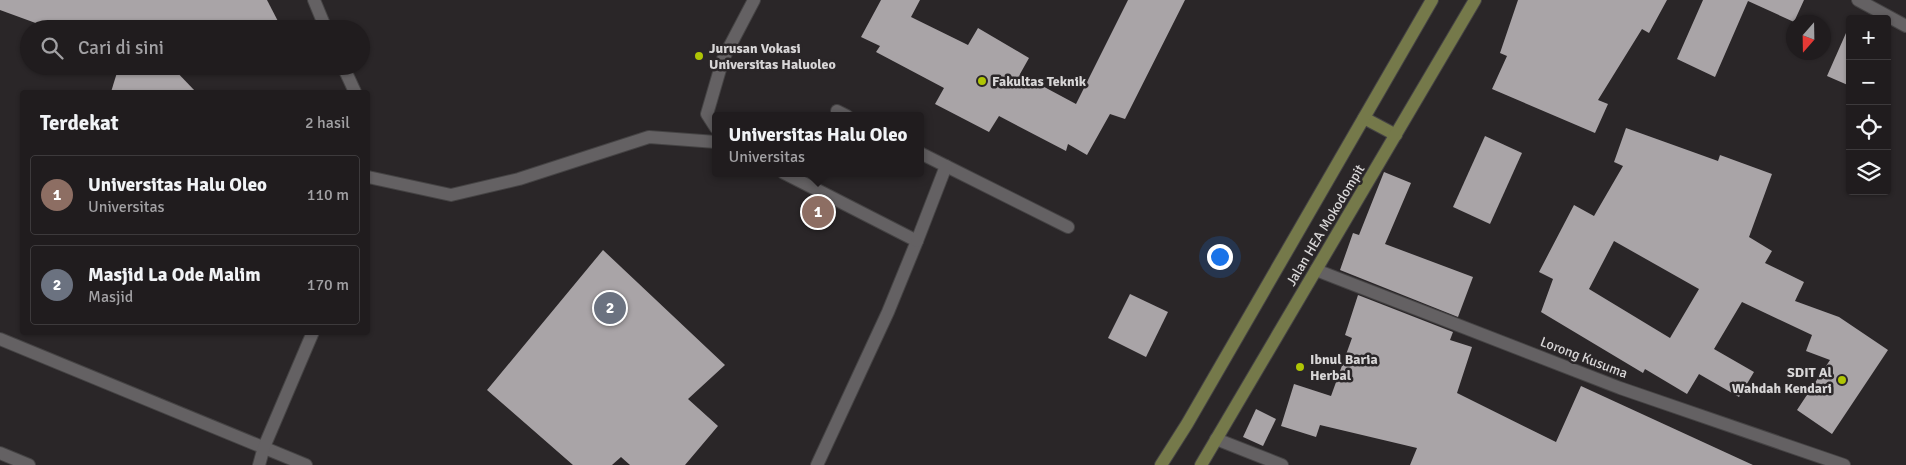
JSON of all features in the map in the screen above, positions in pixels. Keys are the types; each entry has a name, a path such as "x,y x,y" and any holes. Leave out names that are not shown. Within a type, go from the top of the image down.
{"street":[{"path":"314,0 322,20"},
{"path":"712,122 707,114 722,59 754,0"},
{"name":"Jalan HEA Mokodompit","path":"1161,465 1432,0"},
{"name":"Jalan HEA Mokodompit","path":"1201,465 1475,0"},
{"path":"1858,0 1906,26"},
{"path":"347,75 354,90"},
{"path":"1364,118 1396,135"},
{"path":"370,176 451,195 519,179 649,137 712,142"},
{"path":"924,155 1068,227"},
{"path":"818,465 888,312 946,166"},
{"path":"792,177 916,241"},
{"name":"Lorong Kusuma","path":"1316,270 1620,388 1844,465"},
{"path":"259,465 264,447 312,335"},
{"path":"0,339 306,465"},
{"path":"1216,439 1282,465"},
{"path":"0,453 29,465"}],"building":[{"path":"0,0 267,0 277,20 27,20 0,10"},
{"name":"Fakultas Teknik","path":"881,0 920,0 911,17 968,45 978,28 1029,58 1020,74 1076,104 1128,0 1185,0 1125,119 1110,114 1087,155 1068,144 1066,151 999,116 989,132 935,104 944,88 876,52 880,46 861,37"},
{"path":"1518,0 1667,0 1649,33 1642,29 1598,100 1608,104 1595,133 1492,89 1507,56 1500,53"},
{"path":"1703,0 1804,0 1797,15 1786,15 1786,18 1748,1 1715,77 1677,59"},
{"path":"1846,33 1846,84 1827,76"},
{"path":"116,75 180,75 194,90 112,90"},
{"path":"1626,128 1718,161 1720,155 1772,174 1749,237 1772,251 1765,263 1804,282 1795,301 1839,317 1888,350 1832,434 1797,410 1830,360 1806,351 1812,335 1742,302 1714,349 1754,372 1739,397 1699,374 1687,394 1645,369 1643,373 1541,312 1553,279 1539,272 1574,205 1594,216 1623,166 1614,162","holes":["1614,241 1699,289 1670,338 1589,289"]},
{"path":"1485,136 1522,153 1490,224 1453,207"},
{"path":"1384,172 1411,183 1385,244 1473,277 1458,317 1340,270 1353,233 1359,235"},
{"path":"603,250 725,365 688,399 718,426 685,465 630,465 621,457 612,465 573,465 487,390"},
{"path":"1130,294 1168,312 1146,357 1108,338"},
{"path":"1358,295 1453,332 1450,340 1472,347 1457,393 1556,442 1581,386 1753,465 1410,465 1417,448 1320,425 1316,437 1281,426 1294,384 1331,396 1352,338 1345,335"},
{"path":"1256,409 1276,419 1263,446 1243,437"}],"place":[{"name":"Jurusan Vokasi Universitas Haluoleo","path":"699,56"},
{"name":"Fakultas Teknik","path":"982,81"},
{"name":"Universitas Halu Oleo","path":"818,212"},
{"name":"Masjid La Ode Malim","path":"610,308"},
{"name":"Ibnul Baria Herbal","path":"1300,367"},
{"name":"SDIT Al Wahdah Kendari","path":"1842,380"}]}
